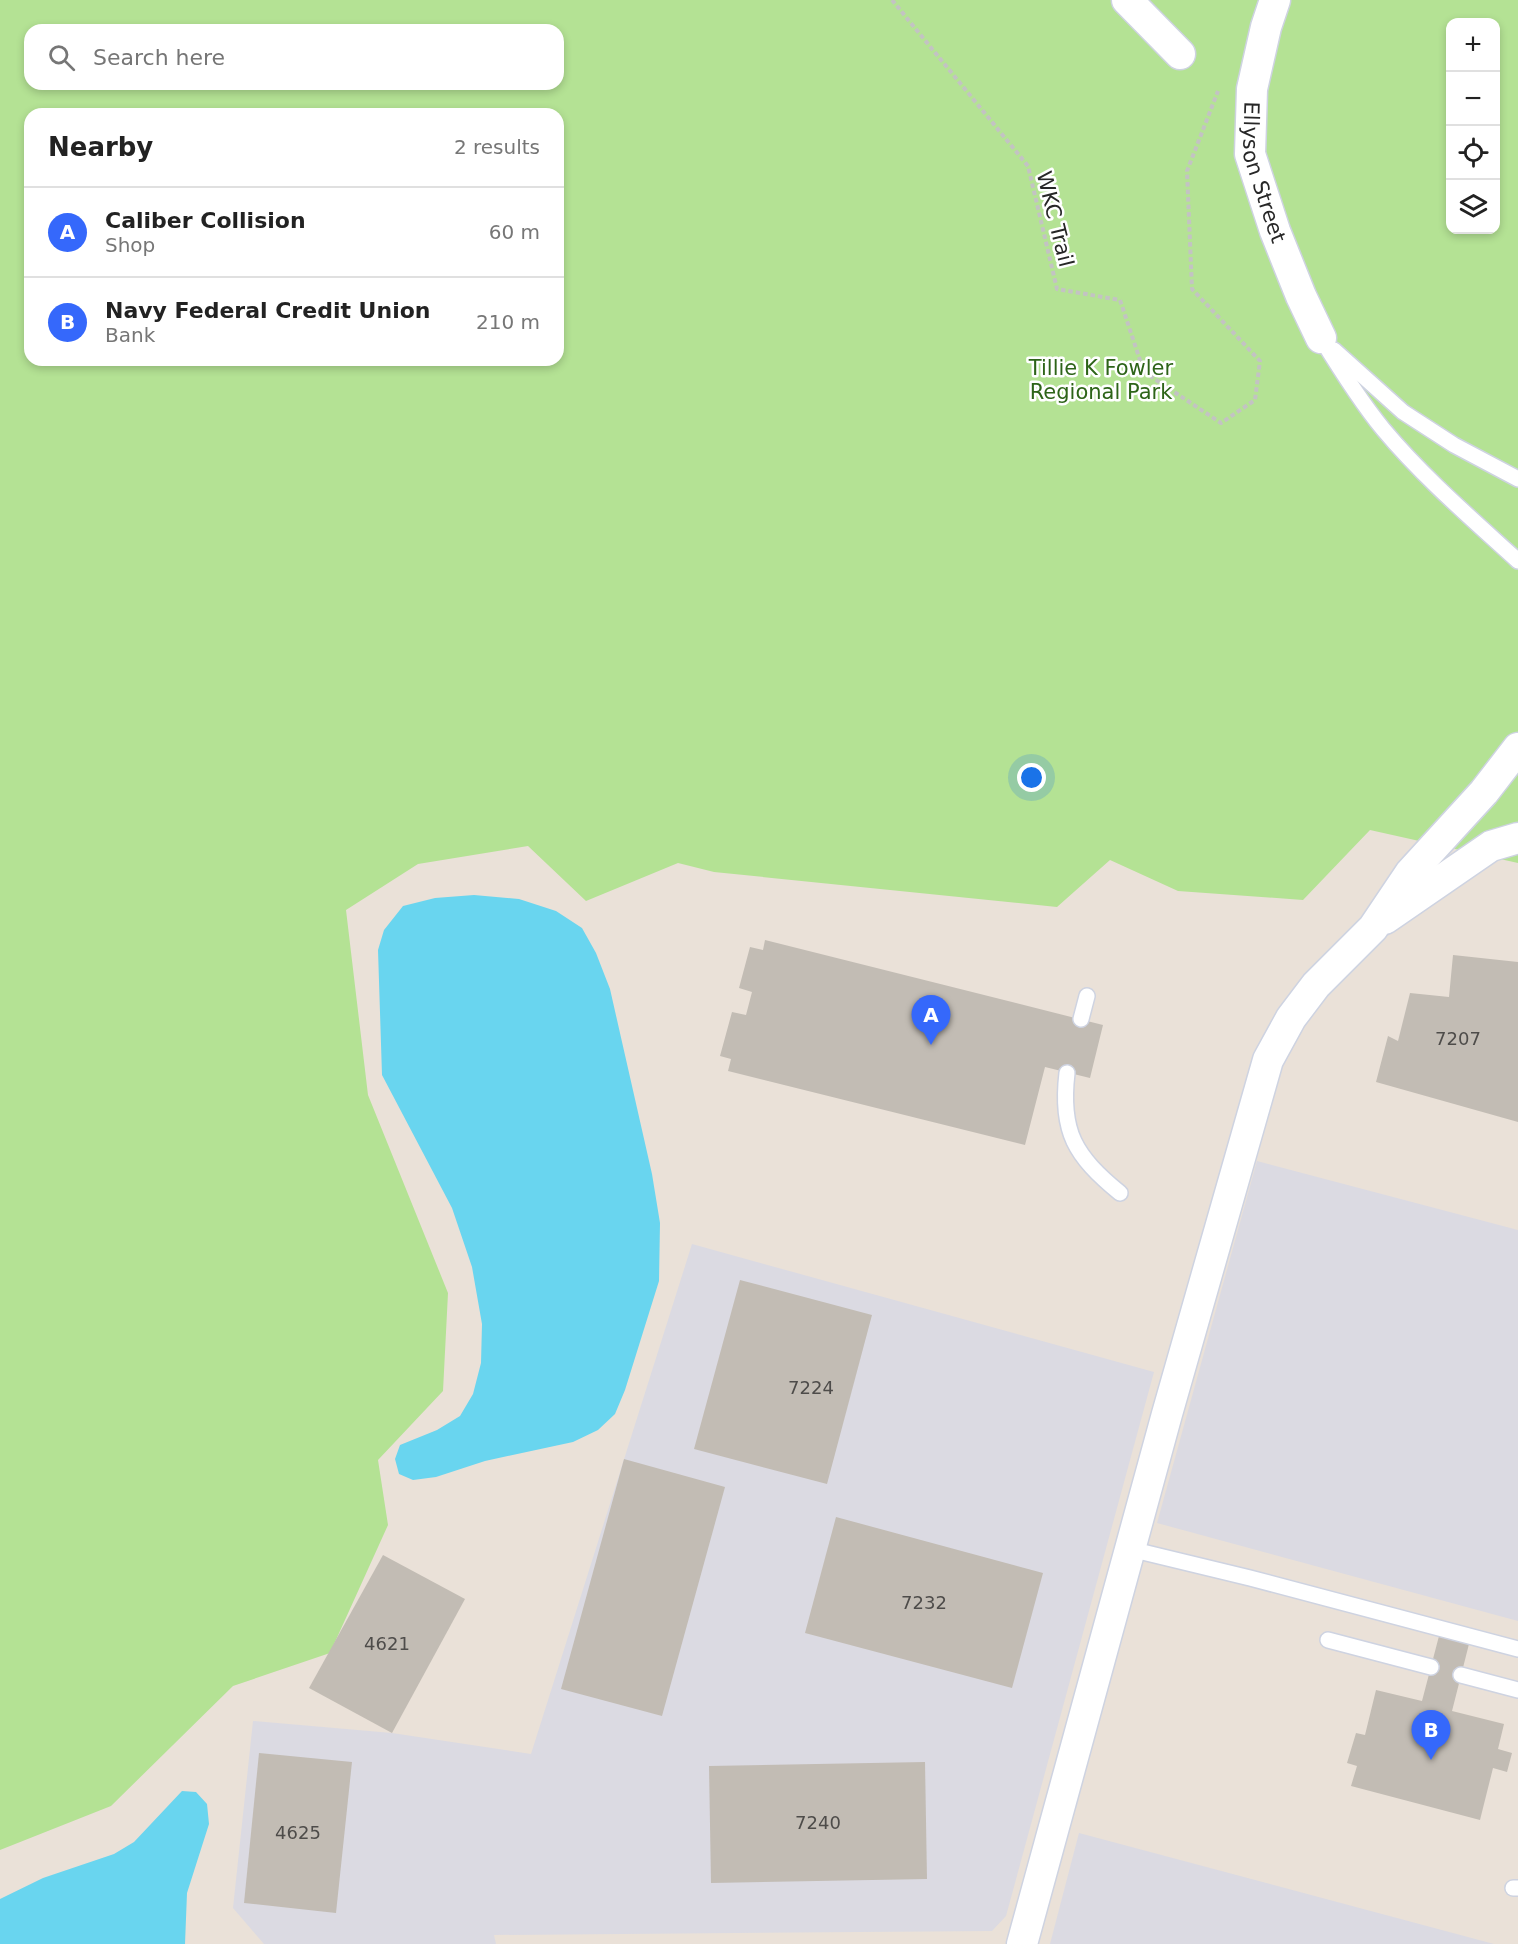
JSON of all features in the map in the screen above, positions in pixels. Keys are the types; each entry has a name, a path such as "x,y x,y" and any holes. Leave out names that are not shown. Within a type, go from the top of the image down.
{"street":[{"path":"1127,0 1180,54"},
{"name":"Ellyson Street","path":"1275,0 1266,27 1252,89 1250,154 1275,231 1321,338"},
{"path":"1022,1944 1130,1549 1268,1060 1291,1018 1316,985 1372,927 1410,873 1484,792 1518,748"},
{"path":"1372,927 1491,846 1518,838"}],"lane":[{"path":"1321,338 1403,412 1454,445 1518,479"},
{"path":"1321,338 1383,429 1437,485 1518,561"},
{"path":"1081,1019 1087,996"},
{"path":"1067,1073 1064,1099 1066,1114 1078,1151 1086,1164 1120,1193"},
{"path":"1130,1549 1338,1600 1518,1649"},
{"path":"1328,1640 1431,1667"},
{"path":"1461,1675 1518,1690"}],"path":[{"name":"WKC Trail","path":"892,0 1028,166 1057,289 1120,300 1144,372 1221,423 1255,400 1260,361 1192,289 1187,171 1221,82"}],"shaded area":[{"path":"1257,1161 1518,1230 1518,1621 1157,1523"},
{"path":"692,1244 1154,1372 1006,1916 992,1931 494,1935 496,1944 264,1944 233,1908 253,1721 392,1733 531,1754"},
{"path":"1079,1833 1494,1944 1050,1944"}],"green space":[{"name":"Tillie K Fowler Regional Park","path":"0,0 1518,0 1518,863 1370,830 1303,900 1178,891 1110,860 1057,907 714,872 678,863 586,901 528,846 418,864 346,910 368,1095 448,1293 443,1391 378,1460 388,1525 330,1653 233,1686 111,1806 0,1850"}],"water":[{"path":"474,895 519,899 556,911 582,928 596,953 610,989 652,1174 660,1223 659,1281 625,1390 615,1414 598,1430 573,1442 485,1461 436,1477 413,1480 399,1474 395,1459 400,1445 437,1430 460,1416 473,1394 481,1363 482,1324 472,1267 452,1208 382,1075 378,950 384,930 403,906 435,898"},
{"path":"182,1791 196,1792 207,1804 209,1824 187,1893 185,1944 0,1944 0,1899 43,1878 114,1854 134,1842"}],"building":[{"path":"765,940 1103,1025 1090,1078 1045,1067 1025,1145 728,1071 731,1059 720,1056 732,1012 746,1015 752,992 739,988 750,947 763,950"},
{"path":"1453,955 1518,962 1518,1122 1376,1082 1388,1036 1398,1041 1410,993 1449,997"},
{"path":"740,1280 872,1315 827,1484 694,1449"},
{"path":"624,1459 725,1487 662,1716 561,1689"},
{"path":"836,1517 1043,1573 1012,1688 805,1633"},
{"path":"383,1555 465,1599 392,1733 309,1688"},
{"path":"1439,1636 1469,1644 1452,1711 1504,1724 1498,1749 1512,1753 1507,1772 1493,1768 1480,1820 1351,1786 1357,1766 1347,1763 1356,1733 1365,1735 1376,1690 1422,1701"},
{"path":"259,1753 352,1762 336,1913 244,1903"},
{"path":"925,1762 927,1879 711,1883 709,1766"}],"place":[{"name":"Caliber Collision","path":"931,1045"},
{"name":"Navy Federal Credit Union","path":"1431,1760"}]}
